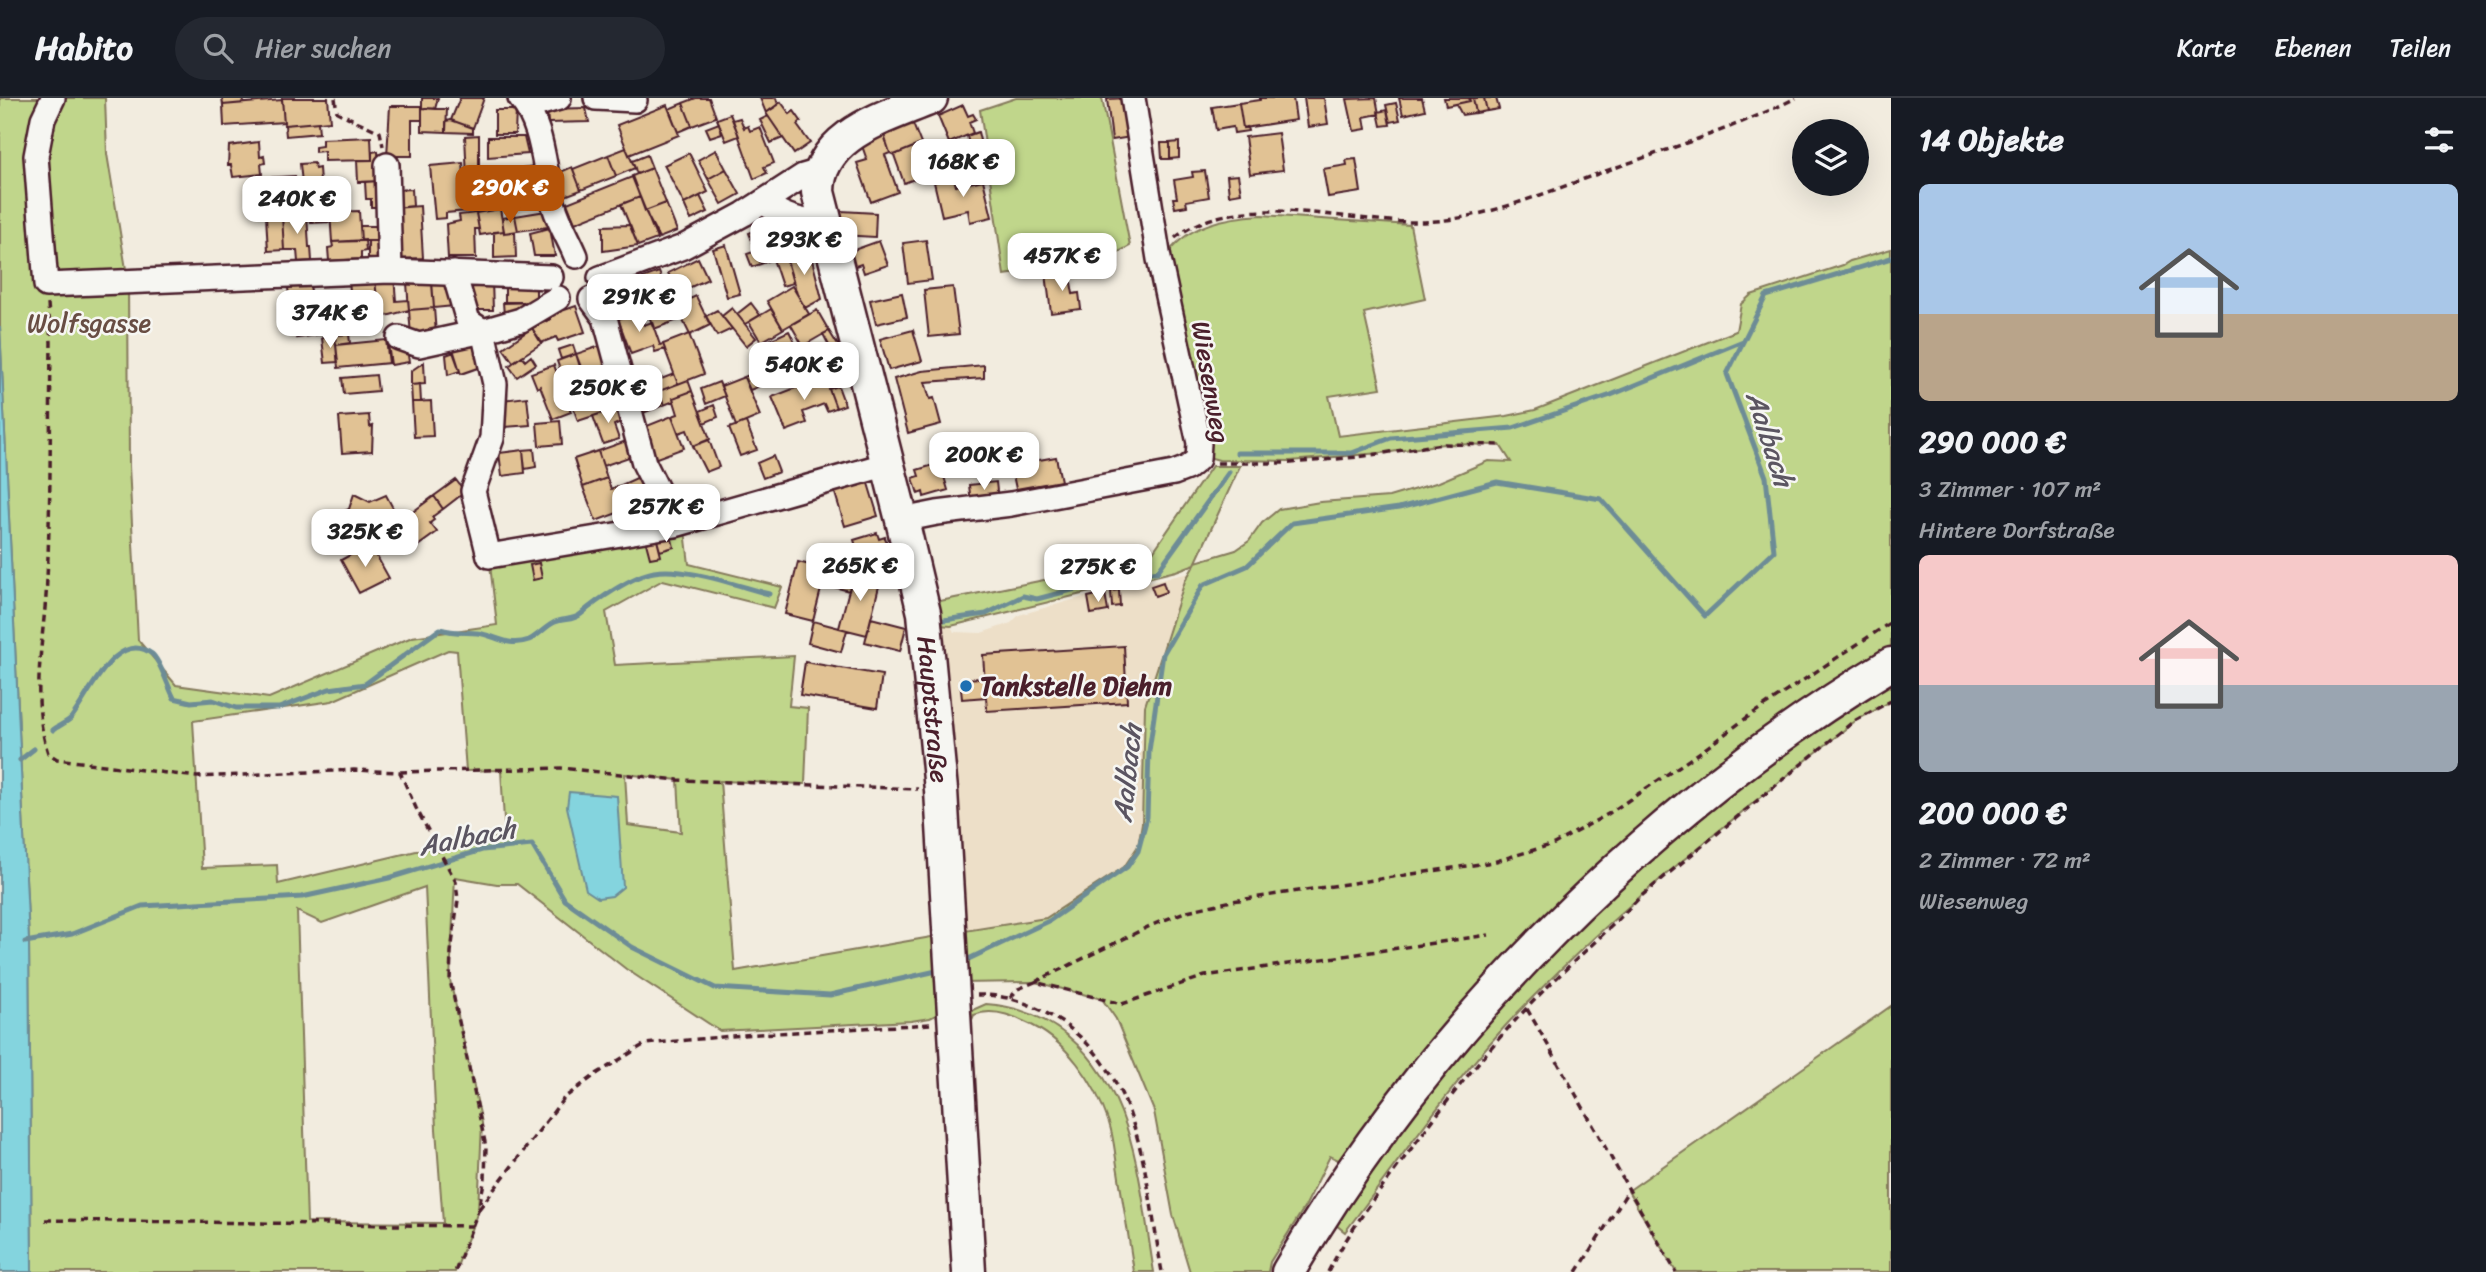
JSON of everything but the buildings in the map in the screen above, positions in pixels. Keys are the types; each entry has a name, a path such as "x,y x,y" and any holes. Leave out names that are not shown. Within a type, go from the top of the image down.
{"street":[{"path":"53,98 43,119 36,156 46,285 390,271 454,273 555,288 569,304 581,304 596,288 683,247 764,202 803,176 820,171 835,146 848,136 931,98"},
{"path":"559,98 524,103 539,137 554,207 576,256"},
{"path":"596,98 635,100"},
{"name":"Wiesenweg","path":"902,520 1011,504 1174,473 1188,468 1198,459 1199,443 1157,246 1133,98"},
{"path":"387,165 390,271"},
{"name":"Hauptstraße","path":"820,171 818,192 824,222 924,613 941,790 969,1272"},
{"path":"764,202 774,209 803,220 824,222"},
{"path":"399,338 419,345 521,320 555,288 555,266 564,258 576,256 587,259 596,267 596,288 645,463 675,525"},
{"path":"454,273 468,321 483,331 495,384 492,438 473,491 489,556 675,525 888,464"},
{"path":"1288,1272 1312,1230 1410,1091 1485,1000 1549,935 1664,828 1782,736 1891,664"}],"path":[{"path":"335,98 337,112 380,132 387,165"},
{"path":"1157,246 1200,223 1250,212 1283,212 1393,222 1453,219 1539,195 1705,138 1796,98"},
{"path":"46,285 51,342 47,580 38,677 40,728 48,753 57,759 197,777 354,770 400,772 561,768 678,780 941,790"},
{"path":"1198,459 1219,463 1291,463 1358,457 1443,444 1500,445"},
{"path":"1010,998 1018,989 1187,911 1232,901 1493,862 1554,844 1618,807 1891,622"},
{"path":"1328,1272 1340,1247 1453,1093 1526,1008 1640,897 1854,722 1891,701"},
{"path":"400,772 456,882 458,900 450,980 486,1147 485,1178 478,1211 455,1272"},
{"path":"1035,982 1122,1004 1205,976 1489,935"},
{"path":"478,1211 564,1098 645,1044 955,1010 984,995 1010,998 1047,1013 1074,1031 1100,1056 1114,1076 1125,1098 1140,1148 1162,1272"},
{"path":"1526,1008 1676,1272"},
{"path":"1577,1272 1628,1191"},
{"path":"45,1220 473,1226"}],"shaded area":[{"path":"1190,573 1163,645 1145,706 1142,823 1138,846 1124,867 1046,918 958,932 939,625 951,626 954,632 981,633 1011,623 1019,615 1105,591"}],"green space":[{"name":"Wolfsgasse","path":"0,98 50,98 58,106 66,98 105,98 107,154 128,281 129,466 138,640 176,685 269,698 412,637 497,625 489,556 684,522 689,564 782,587 774,608 663,580 606,612 615,665 794,656 789,706 808,708 805,784 720,781 735,971 943,935 940,1013 930,1018 911,1021 720,1031 626,969 517,884 497,884 455,877 450,980 482,1123 478,1211 455,1272 32,1272 29,941 0,326","holes":["448,650 457,651 466,771 501,770 505,837 454,842 278,884 277,865 202,868 193,721 332,701","625,774 678,780 681,832 628,825","425,887 443,1223 307,1222 297,911 322,923"]},
{"path":"1016,98 1102,98 1130,246 1102,261 1004,275 980,110"},
{"path":"1262,215 1410,225 1425,299 1364,313 1381,388 1329,396 1338,436 1507,416 1535,410 1736,331 1741,304 1751,295 1891,249 1891,653 1722,769 1345,1163 1330,1156 1306,1205 1270,1262 1268,1272 1190,1272 1173,1215 1154,1111 1116,1019 1102,999 1035,982 960,983 958,932 1046,918 1124,867 1138,846 1142,823 1145,706 1185,581 1195,564 1176,571 951,626 939,625 935,602 1148,559 1212,466 1240,466 1196,562 1236,550 1249,541 1262,523 1279,509 1320,502 1389,497 1439,482 1488,461 1511,462 1500,445 1443,444 1391,452 1290,461 1219,460 1208,457 1168,253 1187,235 1210,224"},
{"path":"1891,677 1891,701 1854,722 1730,822 1648,890 1569,961 1481,1054 1434,1112 1345,1232 1331,1221 1402,1119 1559,939 1722,796"},
{"path":"986,1004 1030,1014 1060,1030 1092,1060 1109,1086 1132,1145 1154,1272 1134,1272 1111,1129 1096,1092 1077,1064 1053,1039 1019,1019 1006,1014 987,1012 974,1015 971,1022 983,1272 966,1013"},
{"path":"1891,1006 1891,1272 1676,1272 1628,1191"}],"water":[{"path":"0,326 29,941 32,1272 0,1272"},
{"path":"569,792 617,796 623,887 612,896 598,898 586,890 567,807"}],"waterway":[{"name":"Aalbach","path":"960,963 1049,921 1127,867 1138,851 1147,817 1149,751 1163,654 1203,585 1247,566 1292,523 1399,508 1497,482 1601,499 1705,616 1774,551 1766,477 1727,374 1766,296 1891,258"},
{"path":"1237,453 1352,453 1391,438 1513,428 1611,395 1743,341"},
{"path":"944,620 986,614 1023,596 1037,599 1083,587 1126,571 1157,572 1229,472"},
{"path":"53,730 71,718 104,668 127,650 139,648 155,657 174,698 191,702 213,700 236,708 279,708 329,689 365,684 440,629 484,634 514,643 529,640 555,622 578,616 625,583 645,574 666,571 695,574 769,594"},
{"path":"20,760 34,749"},
{"name":"Aalbach","path":"25,942 72,934 142,906 302,897 389,878 482,850 532,845 565,900 632,947 715,988 830,995 941,970"}],"place":[{"name":"Tankstelle Diehm","path":"966,686"}]}
